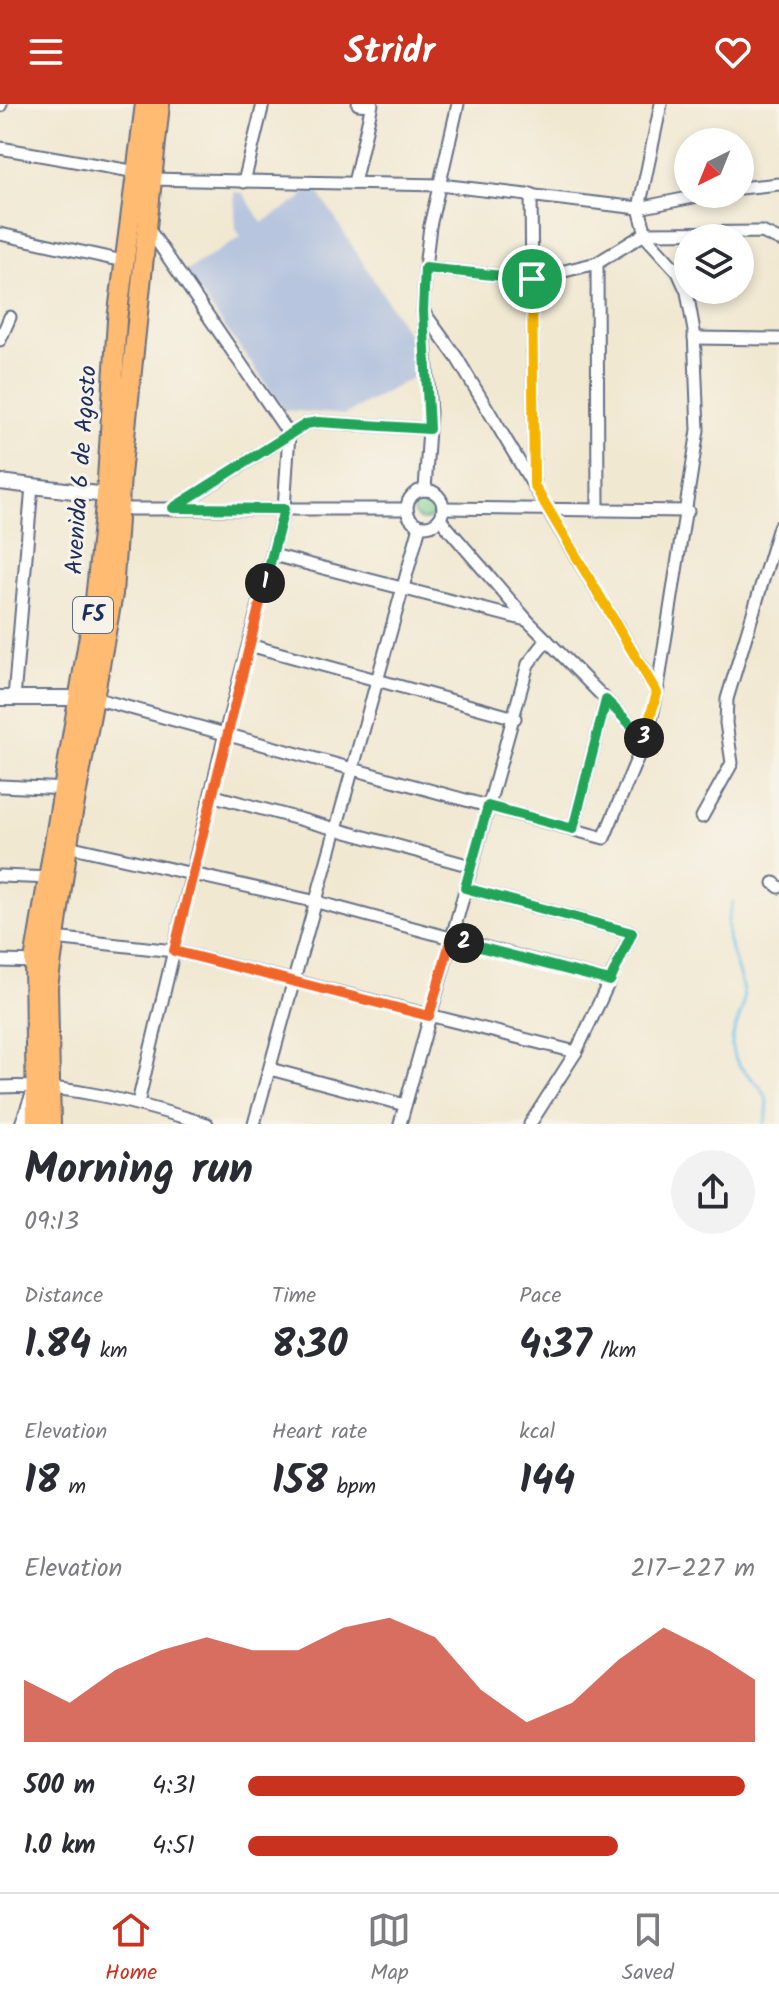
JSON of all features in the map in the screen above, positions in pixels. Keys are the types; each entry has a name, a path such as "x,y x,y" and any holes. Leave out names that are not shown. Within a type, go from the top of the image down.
{"highway":[{"name":"Avenida 6 de Agosto","path":"36,1124 43,1085 42,962 86,698 95,600 145,224 145,104"},
{"name":"Avenida 6 de Agosto","path":"110,505 123,261 160,104"},
{"name":"Avenida 6 de Agosto","path":"42,962 54,938 55,878 68,846 70,790"},
{"name":"Avenida 6 de Agosto","path":"43,1085 51,1124"}],"street":[{"path":"244,182 263,104"},
{"path":"354,183 372,104 358,104"},
{"path":"425,490 429,429 423,311 425,268 458,104"},
{"path":"32,486 7,698 86,698 604,838 645,739 657,693 662,647 688,511 698,430 694,338 687,292 678,272 646,233 639,208 661,104"},
{"path":"0,148 144,175 244,182 440,185 639,208 674,201"},
{"path":"754,187 779,184"},
{"path":"531,194 534,485"},
{"path":"138,1103 225,734 284,509 289,434 145,224"},
{"path":"425,268 532,279 597,263 646,233 762,232 779,240"},
{"path":"0,234 123,261"},
{"path":"597,263 598,510"},
{"path":"423,311 457,358 657,693"},
{"path":"0,340 10,317"},
{"path":"694,338 779,339"},
{"path":"173,508 289,434 318,422 429,429"},
{"path":"0,482 32,486 110,505 407,509"},
{"path":"645,739 527,620 441,513 435,494 425,490 410,498 407,509 410,520 420,526 431,525 441,513 547,509 688,511"},
{"path":"254,1124 420,526"},
{"path":"702,817 732,763 726,723 727,699 779,527"},
{"path":"273,555 527,620"},
{"path":"400,1124 528,664 547,640"},
{"path":"249,645 515,718"},
{"path":"573,829 606,700"},
{"path":"0,786 70,790"},
{"path":"211,795 471,866"},
{"path":"68,846 317,902 610,981"},
{"path":"0,876 55,878"},
{"path":"465,888 632,933 576,1052 530,1124"},
{"path":"54,938 174,951 576,1052"},
{"path":"0,961 42,962"},
{"path":"270,1069 405,1105"},
{"path":"21,1124 43,1085"},
{"path":"0,1087 43,1085 138,1103 207,1124"}],"shaded area":[{"path":"234,192 243,193 262,223 302,198 302,193 319,193 420,353 417,375 345,415 285,410 185,272 241,237 236,229"}],"green space":[{"path":"424,498 432,501 435,509 432,517 424,520 416,517 413,509 416,501"}],"waterway":[{"path":"733,902 728,937 743,992 742,1008 733,1038 733,1053 767,1100 764,1124"}],"route":[{"path":"425,268 532,279 534,485 657,693 645,739 606,700 573,829 488,806 465,888 632,933 610,981 451,939 429,1016 174,951 225,734 284,509 173,508 306,424 318,422 429,429 423,311 425,268"}]}
